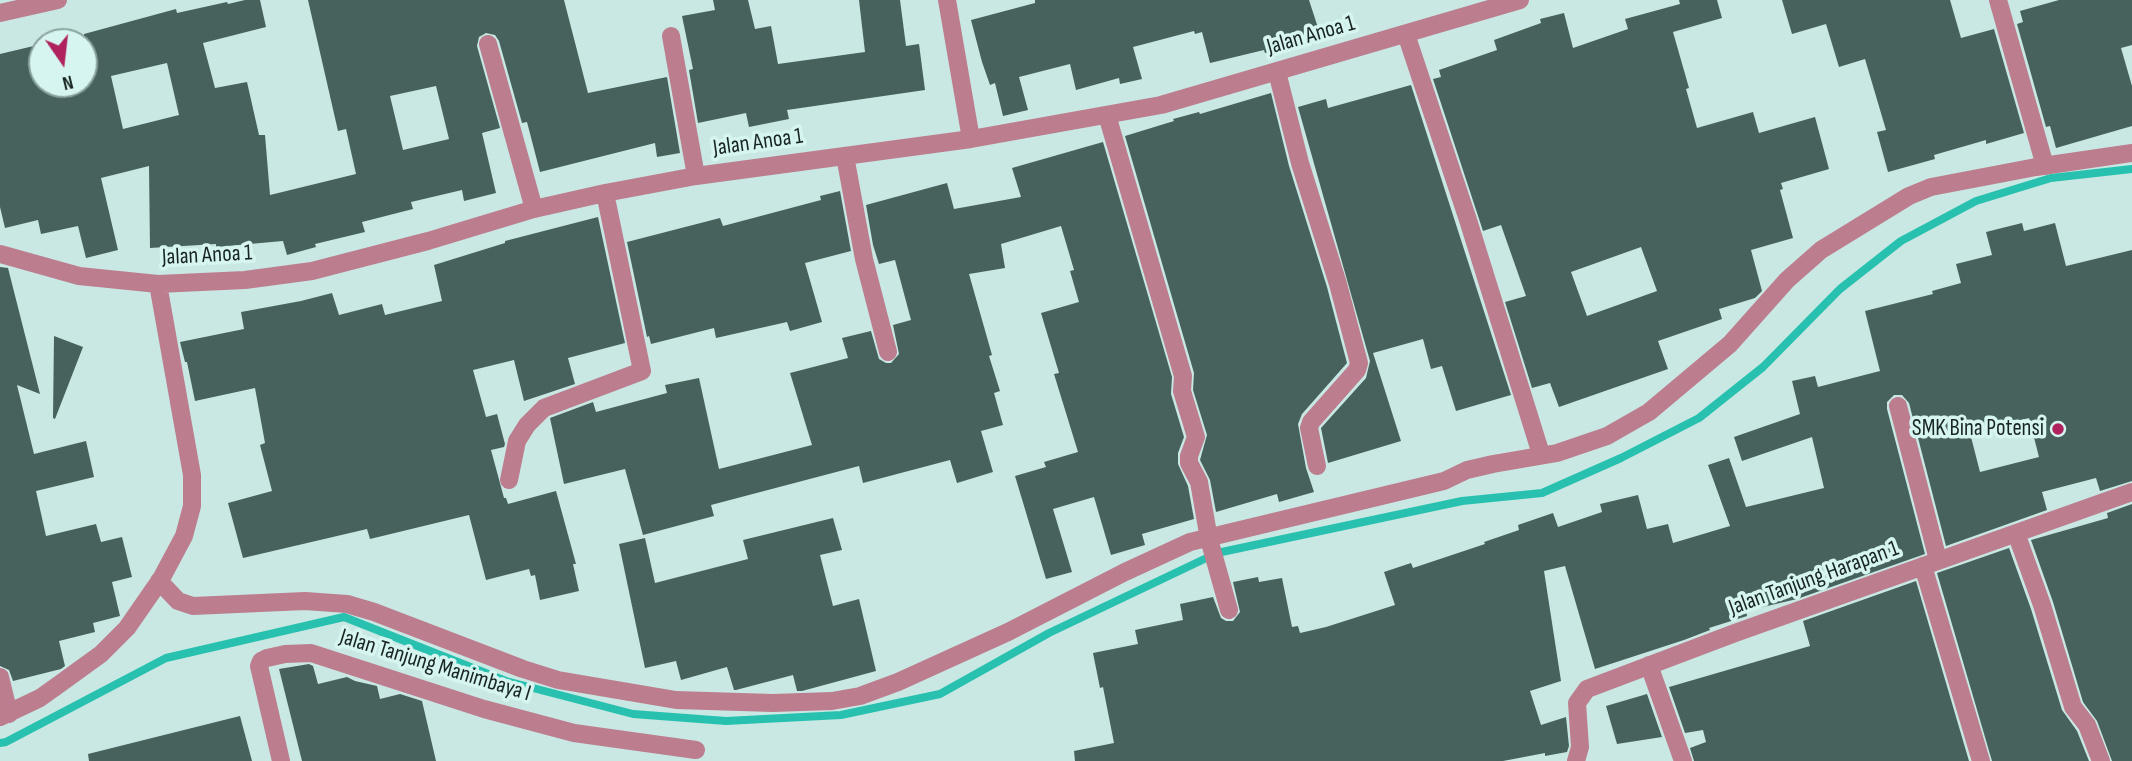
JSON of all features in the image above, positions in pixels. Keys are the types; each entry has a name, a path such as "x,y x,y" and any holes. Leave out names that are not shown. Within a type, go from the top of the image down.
{"street":[{"path":"0,13 58,0"},
{"path":"947,0 971,139"},
{"name":"Jalan Anoa 1","path":"0,254 79,275 158,284 245,280 312,271 428,241 534,209 606,193 696,176 971,139 1161,105 1520,0"},
{"path":"1998,0 2045,166"},
{"path":"1406,34 1468,220 1541,454"},
{"path":"671,36 696,176"},
{"path":"488,44 534,209"},
{"path":"1277,72 1300,163 1338,284 1359,363 1357,370 1311,422 1309,428 1317,466"},
{"path":"1107,115 1183,376 1182,391 1196,437 1189,463 1199,482 1210,542 1229,610"},
{"path":"159,581 178,601 193,606 305,601 347,604 558,680 676,700 773,704 832,701 860,696 1019,627 1190,542 1210,542 1444,481 1473,469 1557,453 1607,436 1649,412 1730,344 1802,265 1821,250 1909,196 1931,187 2132,153"},
{"path":"845,156 864,259 888,352"},
{"path":"509,480 517,441 527,425 544,408 642,370 606,193"},
{"path":"0,677 5,716 40,698 101,653 127,628 159,581 184,536 192,506 192,475 158,284"},
{"path":"1898,406 1931,563 1981,761"},
{"name":"Jalan Tanjung Harapan 1","path":"1576,761 1580,747 1577,703 1582,692 1649,665 2132,492"},
{"path":"2016,533 2073,707 2087,725 2101,761"},
{"name":"Jalan Tanjung Manimbaya I","path":"281,761 261,661 285,654 311,653 484,709 573,733 696,750"},
{"path":"1649,665 1683,761"}],"building":[{"path":"260,0 266,27 203,43 215,88 247,82 259,135 265,135 270,195 356,174 346,129 338,131 308,0 564,0 588,93 667,77 680,153 657,157 655,143 540,172 527,122 522,123 499,41 495,35 486,33 479,37 477,46 500,128 482,133 496,193 464,201 462,190 411,202 413,209 362,222 365,232 315,244 316,247 287,255 283,241 216,247 216,244 150,248 149,166 101,178 118,250 86,258 78,226 41,234 38,220 5,228 0,207 0,54 28,47 28,98 98,98 98,30 176,9 177,13 227,2","holes":["167,63 179,115 123,129 111,76","436,86 449,139 403,150 390,96"]},
{"path":"713,0 748,0 755,29 771,26 778,64 865,52 859,0 900,0 906,46 919,44 925,90 787,110 789,119 749,127 746,113 698,123 689,70 693,69 682,16 715,10"},
{"path":"1035,0 1309,0 1321,37 1265,53 1264,50 1210,63 1202,32 1195,34 1194,31 1133,47 1142,79 1120,84 1119,78 1076,90 1070,64 1019,77 1028,110 1003,116 995,83 990,85 982,62 971,20 1035,3"},
{"path":"1679,0 1717,0 1722,18 1673,32 1697,128 1753,112 1759,133 1815,117 1829,169 1781,183 1783,189 1780,190 1793,238 1751,250 1762,291 1755,298 1719,309 1722,319 1658,341 1668,369 1559,407 1550,383 1532,388 1505,302 1526,296 1501,225 1483,231 1433,79 1441,77 1439,70 1497,50 1494,40 1541,23 1540,19 1564,13 1573,48 1628,29 1625,19 1680,4","holes":["1641,247 1657,291 1587,316 1571,272"]},
{"path":"1782,0 1950,0 1961,38 1994,29 2024,133 1986,144 1986,140 1934,155 1935,159 1888,172 1877,132 1886,130 1865,59 1839,67 1826,24 1792,34"},
{"path":"2059,0 2132,0 2132,45 2121,48 2132,86 2132,126 2056,148 2050,126 2046,127 2017,24 2023,22 2020,11"},
{"path":"1411,85 1511,395 1456,411 1442,366 1431,369 1423,339 1373,353 1401,441 1328,463 1321,428 1366,378 1370,361 1298,107 1326,99 1328,108"},
{"path":"1271,93 1289,166 1327,287 1347,363 1302,414 1298,424 1306,468 1314,492 1279,502 1277,494 1216,512 1210,480 1200,460 1207,435 1193,390 1194,373 1125,136 1174,121 1173,119"},
{"path":"1103,142 1172,377 1171,394 1184,437 1178,453 1178,464 1188,486 1194,519 1142,534 1145,545 1111,555 1094,497 1053,509 1072,572 1046,579 1015,476 1046,467 1044,462 1078,452 1054,374 1059,373 1041,313 1079,302 1070,271 1074,270 1061,226 1001,244 1005,268 969,274 1000,391 994,393 1003,425 981,431 993,472 957,483 950,460 863,483 859,466 711,505 714,516 643,535 625,469 564,484 550,418 593,402 596,412 667,393 665,385 699,378 719,469 812,445 790,373 848,358 842,338 871,331 879,359 891,363 899,354 893,325 911,320 895,260 879,264 866,205 947,183 954,209 1021,197 1012,168"},
{"path":"840,191 851,251 805,263 822,322 790,331 787,322 716,338 714,328 651,344 649,336 647,337 627,242 720,218 723,226 821,200 820,196"},
{"path":"598,217 625,343 568,358 575,384 524,401 514,360 473,370 486,417 497,414 505,444 504,447 491,450 504,498 508,504 556,491 576,564 573,564 579,591 540,600 535,575 531,576 529,569 486,580 469,515 370,539 367,529 243,558 228,503 272,491 260,445 265,443 255,388 195,401 180,342 244,329 241,312 332,293 339,315 382,304 385,315 442,301 434,265 505,241"},
{"path":"2022,223 2024,231 2055,223 2066,266 2132,250 2132,481 2100,491 2096,478 2042,492 2047,510 1946,546 1909,403 1902,395 1894,395 1887,402 1887,409 1925,554 1797,599 1746,611 1747,616 1595,669 1565,566 1544,571 1561,681 1530,691 1541,725 1566,717 1569,746 1567,752 1503,761 1075,761 1074,751 1114,743 1093,653 1138,644 1135,630 1183,620 1180,604 1213,597 1221,618 1233,621 1240,612 1233,582 1258,577 1259,582 1282,578 1292,627 1298,626 1300,633 1395,605 1384,572 1411,563 1413,568 1485,544 1484,542 1519,530 1518,525 1553,513 1558,527 1602,512 1600,504 1638,495 1647,529 1668,524 1673,543 1730,526 1708,465 1729,458 1746,507 1824,488 1812,437 1742,461 1734,437 1800,414 1792,381 1815,376 1818,387 1880,371 1865,311 1933,294 1932,291 1961,283 1956,264 1992,255 1986,232","holes":["2029,418 2039,457 1980,472 1970,433"]},
{"path":"0,267 8,268 40,394 17,385 34,454 86,441 94,477 36,491 46,536 96,524 101,542 122,537 132,577 112,582 120,616 93,623 95,632 59,641 65,666 13,681 9,670 0,666"},
{"path":"54,336 83,347 55,419 53,418"},
{"path":"2132,504 2132,761 2112,761 2097,721 2083,702 2031,540 2108,518 2107,513"},
{"path":"833,518 842,550 820,555 833,606 859,599 876,671 797,691 793,675 734,690 727,667 681,680 676,661 645,668 619,544 645,538 655,583 748,559 743,540"},
{"path":"2009,548 2062,710 2077,731 2089,761 1992,761 1937,573"},
{"path":"1916,581 1969,761 1694,761 1690,748 1706,742 1703,730 1685,733 1669,687 1810,646 1803,621"},
{"path":"309,664 313,666 318,684 347,677 377,686 380,699 400,694 422,701 436,761 302,761 279,669"},
{"path":"1647,694 1662,737 1617,744 1606,706"},
{"path":"240,716 252,761 89,761 88,754"}],"waterway":[{"path":"0,743 166,658 344,617 506,681 633,714 726,721 841,715 940,694 1049,633 1217,553 1462,501 1542,493 1621,458 1699,418 1763,367 1840,289 1901,241 1976,201 2051,178 2132,169"}],"place":[{"name":"SMK Bina Potensi","path":"2058,429"}]}
